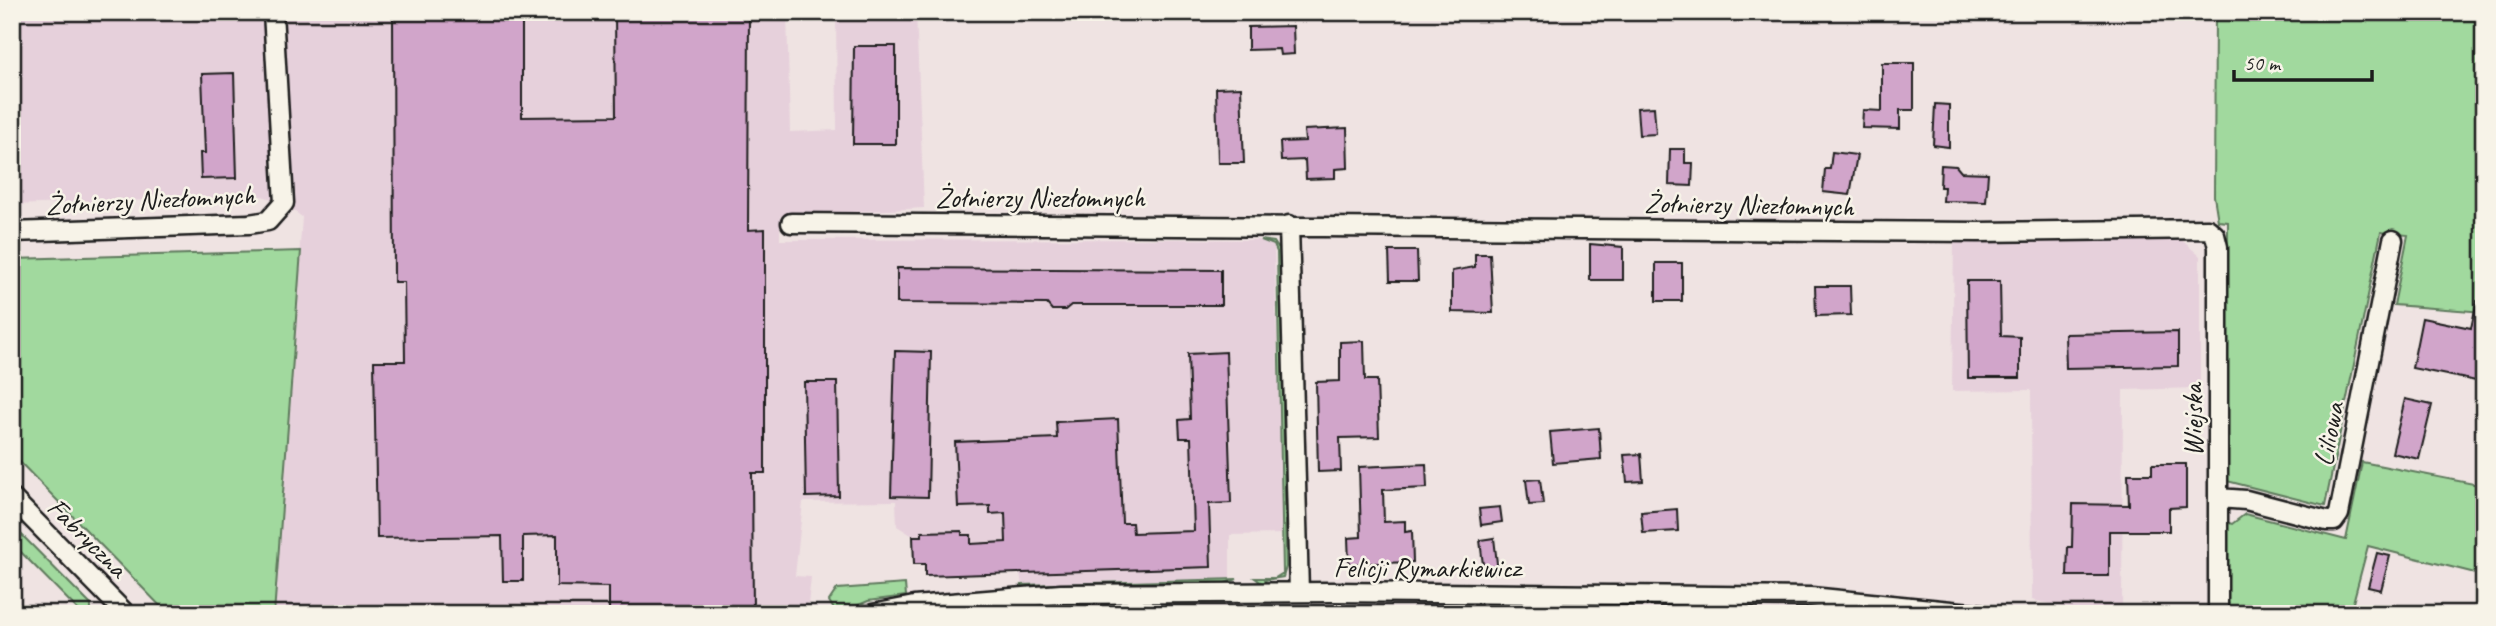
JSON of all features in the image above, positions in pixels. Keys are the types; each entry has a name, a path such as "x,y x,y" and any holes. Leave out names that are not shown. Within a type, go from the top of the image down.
{"street":[{"name":"Żołnierzy Niezłomnych","path":"12,232 249,224 268,221 284,203 273,12"},
{"name":"Żołnierzy Niezłomnych","path":"790,223 1979,232 2187,227 2208,229"},
{"path":"1289,225 1299,592"},
{"name":"Wiejska","path":"2208,229 2214,235 2218,247 2218,614"},
{"name":"Liliowa","path":"2218,498 2246,500 2327,521 2334,521 2339,514 2393,240"},
{"name":"Fabryczna","path":"12,498 126,614"},
{"name":"Felicji Rymarkiewicz","path":"873,614 914,606 1050,595 1299,592 1811,597 1981,614"}],"shaded area":[{"path":"12,12 787,12 790,132 837,130 836,12 916,12 924,208 780,216 780,240 1173,239 1261,240 1274,245 1283,534 1230,535 1230,579 1022,585 1020,573 925,576 925,564 914,564 913,536 897,526 896,501 803,502 795,576 811,577 807,614 274,614 302,217 284,203 262,196 12,205"},
{"path":"2177,236 2200,256 2200,388 2123,390 2122,614 2096,614 2032,600 2031,390 1952,391 1954,238"},
{"path":"1244,610 1244,614 1029,614 1041,613"}],"green space":[{"path":"2215,12 2484,12 2484,312 2394,305 2408,235 2381,232 2325,506 2227,481 2228,222 2218,221 2214,196"},
{"path":"1261,240 1274,242 1280,251 1286,567 1283,577 1265,580 1265,585 1255,578 1275,578 1283,573 1277,252 1274,245"},
{"path":"301,251 274,614 168,614 12,454 12,259"},
{"path":"2362,462 2484,486 2484,567 2481,567 2479,574 2368,546 2350,614 2226,614 2226,522 2232,524 2245,514 2346,540"},
{"path":"12,525 91,605 91,614 82,614 12,543"},
{"path":"1237,579 1222,584 1023,589 1022,585"},
{"path":"905,584 906,596 868,601 845,611 835,611 829,601 837,589"}],"building":[{"path":"393,12 522,12 522,117 616,116 615,12 749,12 748,230 765,229 765,473 752,473 753,614 609,614 609,587 557,586 557,535 523,536 523,581 503,581 502,536 377,538 374,361 405,361 404,282 394,282"},
{"path":"1293,26 1294,54 1280,55 1279,49 1248,50 1248,27"},
{"path":"854,46 896,46 896,144 853,144"},
{"path":"1882,63 1914,63 1914,110 1900,110 1900,129 1862,128 1863,110 1882,111"},
{"path":"234,73 237,178 201,179 200,153 205,153 202,74"},
{"path":"1241,87 1244,163 1218,163 1216,88"},
{"path":"1935,104 1949,105 1949,147 1933,145"},
{"path":"1654,107 1656,134 1639,135 1637,108"},
{"path":"1347,128 1348,168 1335,169 1335,178 1306,179 1305,160 1281,161 1280,142 1305,141 1304,130"},
{"path":"1670,149 1685,149 1685,163 1693,163 1692,186 1669,185"},
{"path":"1832,152 1857,155 1850,195 1823,192 1825,169 1830,169"},
{"path":"1941,165 1956,166 1961,172 1988,173 1986,202 1943,201 1944,187 1940,187"},
{"path":"1590,244 1623,247 1623,280 1590,280"},
{"path":"1389,251 1417,251 1418,281 1390,281"},
{"path":"1475,254 1490,254 1493,313 1452,312 1452,271 1475,267"},
{"path":"1656,263 1682,263 1682,301 1656,301"},
{"path":"897,268 1221,270 1221,305 1071,305 1065,310 1052,310 1047,304 897,303"},
{"path":"1967,281 2000,281 2001,336 2020,337 2020,378 1968,378"},
{"path":"1815,286 1850,286 1851,315 1816,316"},
{"path":"2477,301 2484,301 2481,382 2412,368 2422,318 2471,328"},
{"path":"2178,332 2178,366 2066,368 2065,334"},
{"path":"1364,341 1365,380 1377,380 1379,437 1340,438 1341,471 1318,472 1316,382 1340,381 1340,342"},
{"path":"895,351 931,352 928,497 891,496"},
{"path":"1226,352 1231,503 1209,504 1211,567 925,576 925,564 914,564 913,536 922,536 922,532 962,531 962,535 971,535 971,544 1006,542 1005,513 990,514 990,506 958,507 955,442 1057,438 1056,422 1118,419 1122,523 1132,523 1133,533 1194,531 1191,438 1180,438 1179,420 1190,419 1188,354"},
{"path":"804,382 837,382 839,496 806,497"},
{"path":"2405,399 2432,405 2419,459 2392,453"},
{"path":"1599,428 1601,459 1553,463 1550,432"},
{"path":"1641,454 1643,481 1627,482 1624,455"},
{"path":"1426,464 1427,488 1383,490 1384,522 1405,521 1405,532 1412,531 1413,562 1349,564 1348,538 1361,537 1359,467"},
{"path":"2152,464 2186,464 2186,507 2169,508 2169,531 2109,531 2109,576 2067,576 2068,547 2072,547 2073,504 2129,505 2128,474 2152,474"},
{"path":"1540,479 1543,504 1529,505 1526,480"},
{"path":"1500,507 1502,522 1481,525 1479,509"},
{"path":"1677,509 1678,531 1643,533 1641,512"},
{"path":"1494,538 1498,572 1484,573 1480,540"},
{"path":"2377,553 2390,556 2381,590 2368,587"}]}
